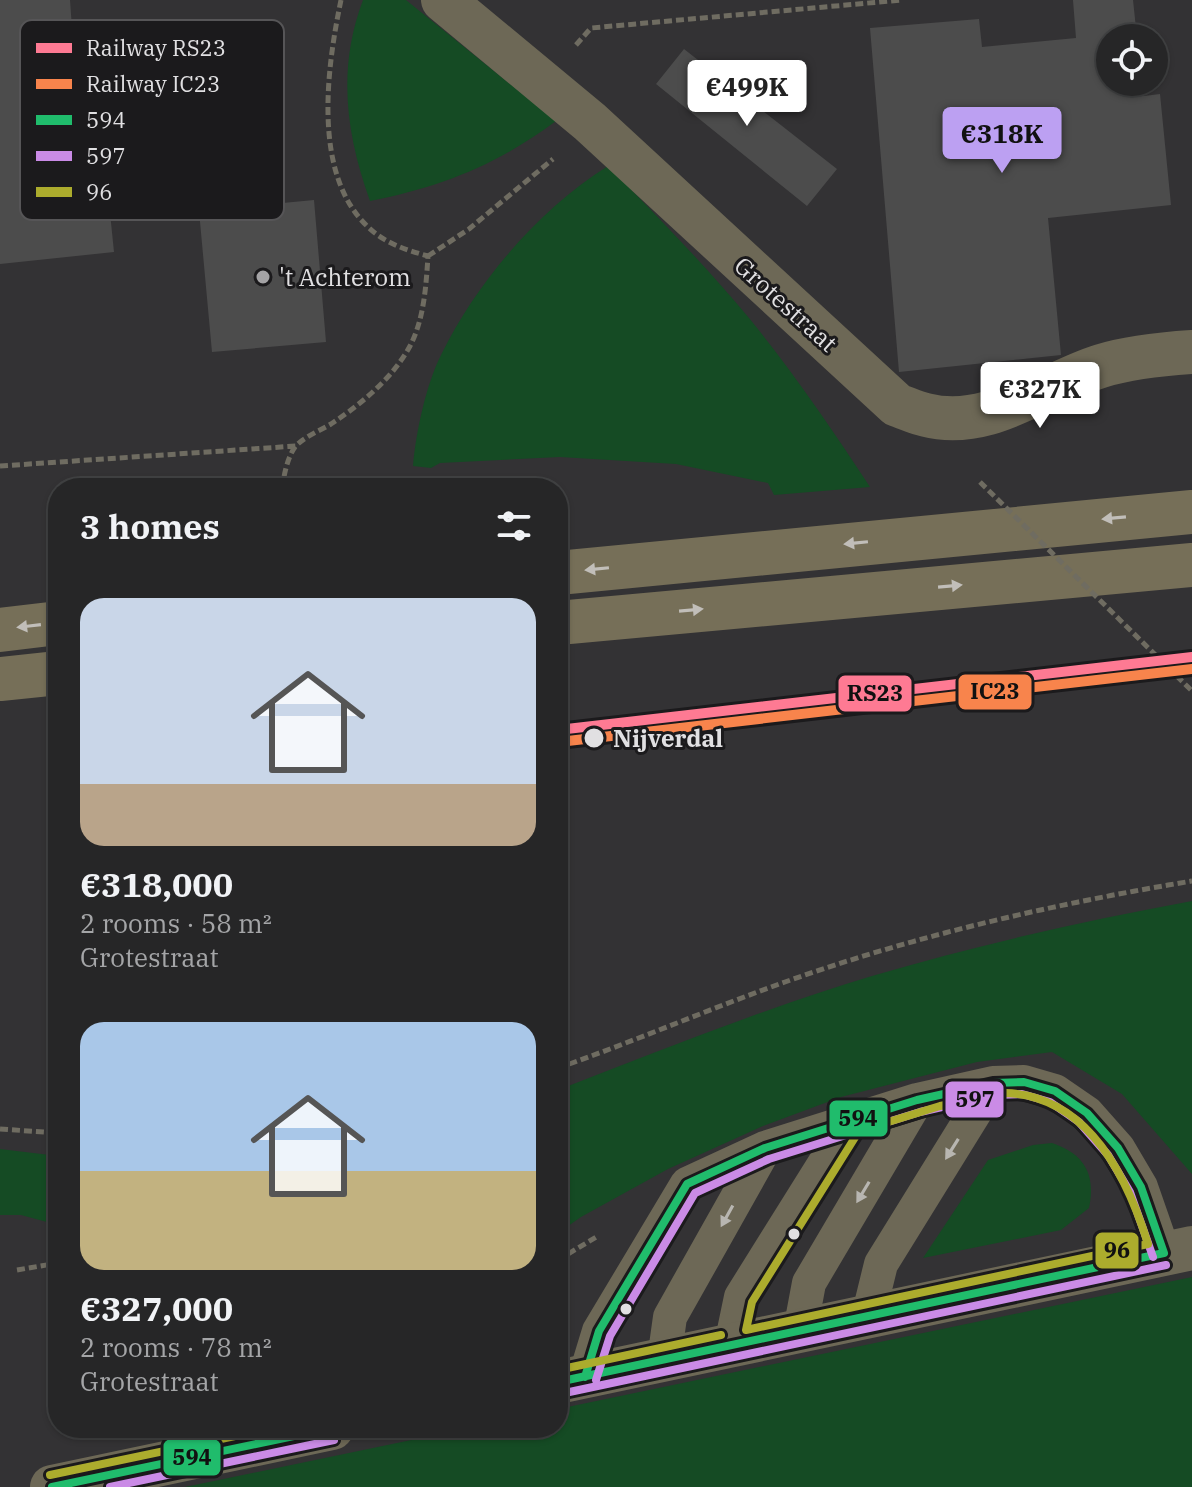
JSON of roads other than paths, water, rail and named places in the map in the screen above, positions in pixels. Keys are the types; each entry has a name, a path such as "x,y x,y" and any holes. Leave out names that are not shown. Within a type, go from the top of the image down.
{"main road":[{"path":"568,572 1192,512"},
{"path":"568,622 1192,565"},
{"path":"0,630 48,624"},
{"path":"0,679 48,674"}],"street":[{"name":"Grotestraat","path":"443,0 590,122 897,405 927,416 959,418 991,413 1102,366 1154,355 1192,352"},
{"path":"572,1379 1178,1250"},
{"path":"52,1487 285,1438"}],"lane":[{"path":"572,1379 687,1184 765,1148 917,1100 993,1083 1024,1082 1055,1091 1087,1113 1118,1148 1178,1250"},
{"path":"868,1317 881,1264 993,1083"},
{"path":"800,1331 809,1283 917,1100"},
{"path":"731,1345 741,1297 851,1121"},
{"path":"664,1360 670,1317 765,1148"}],"rail line":[{"name":"RS23","path":"568,729 1192,657"},
{"name":"IC23","path":"568,741 1192,669"}],"place":[{"name":"'t Achterom","path":"263,277"},
{"name":"Nijverdal","path":"594,738"}]}
